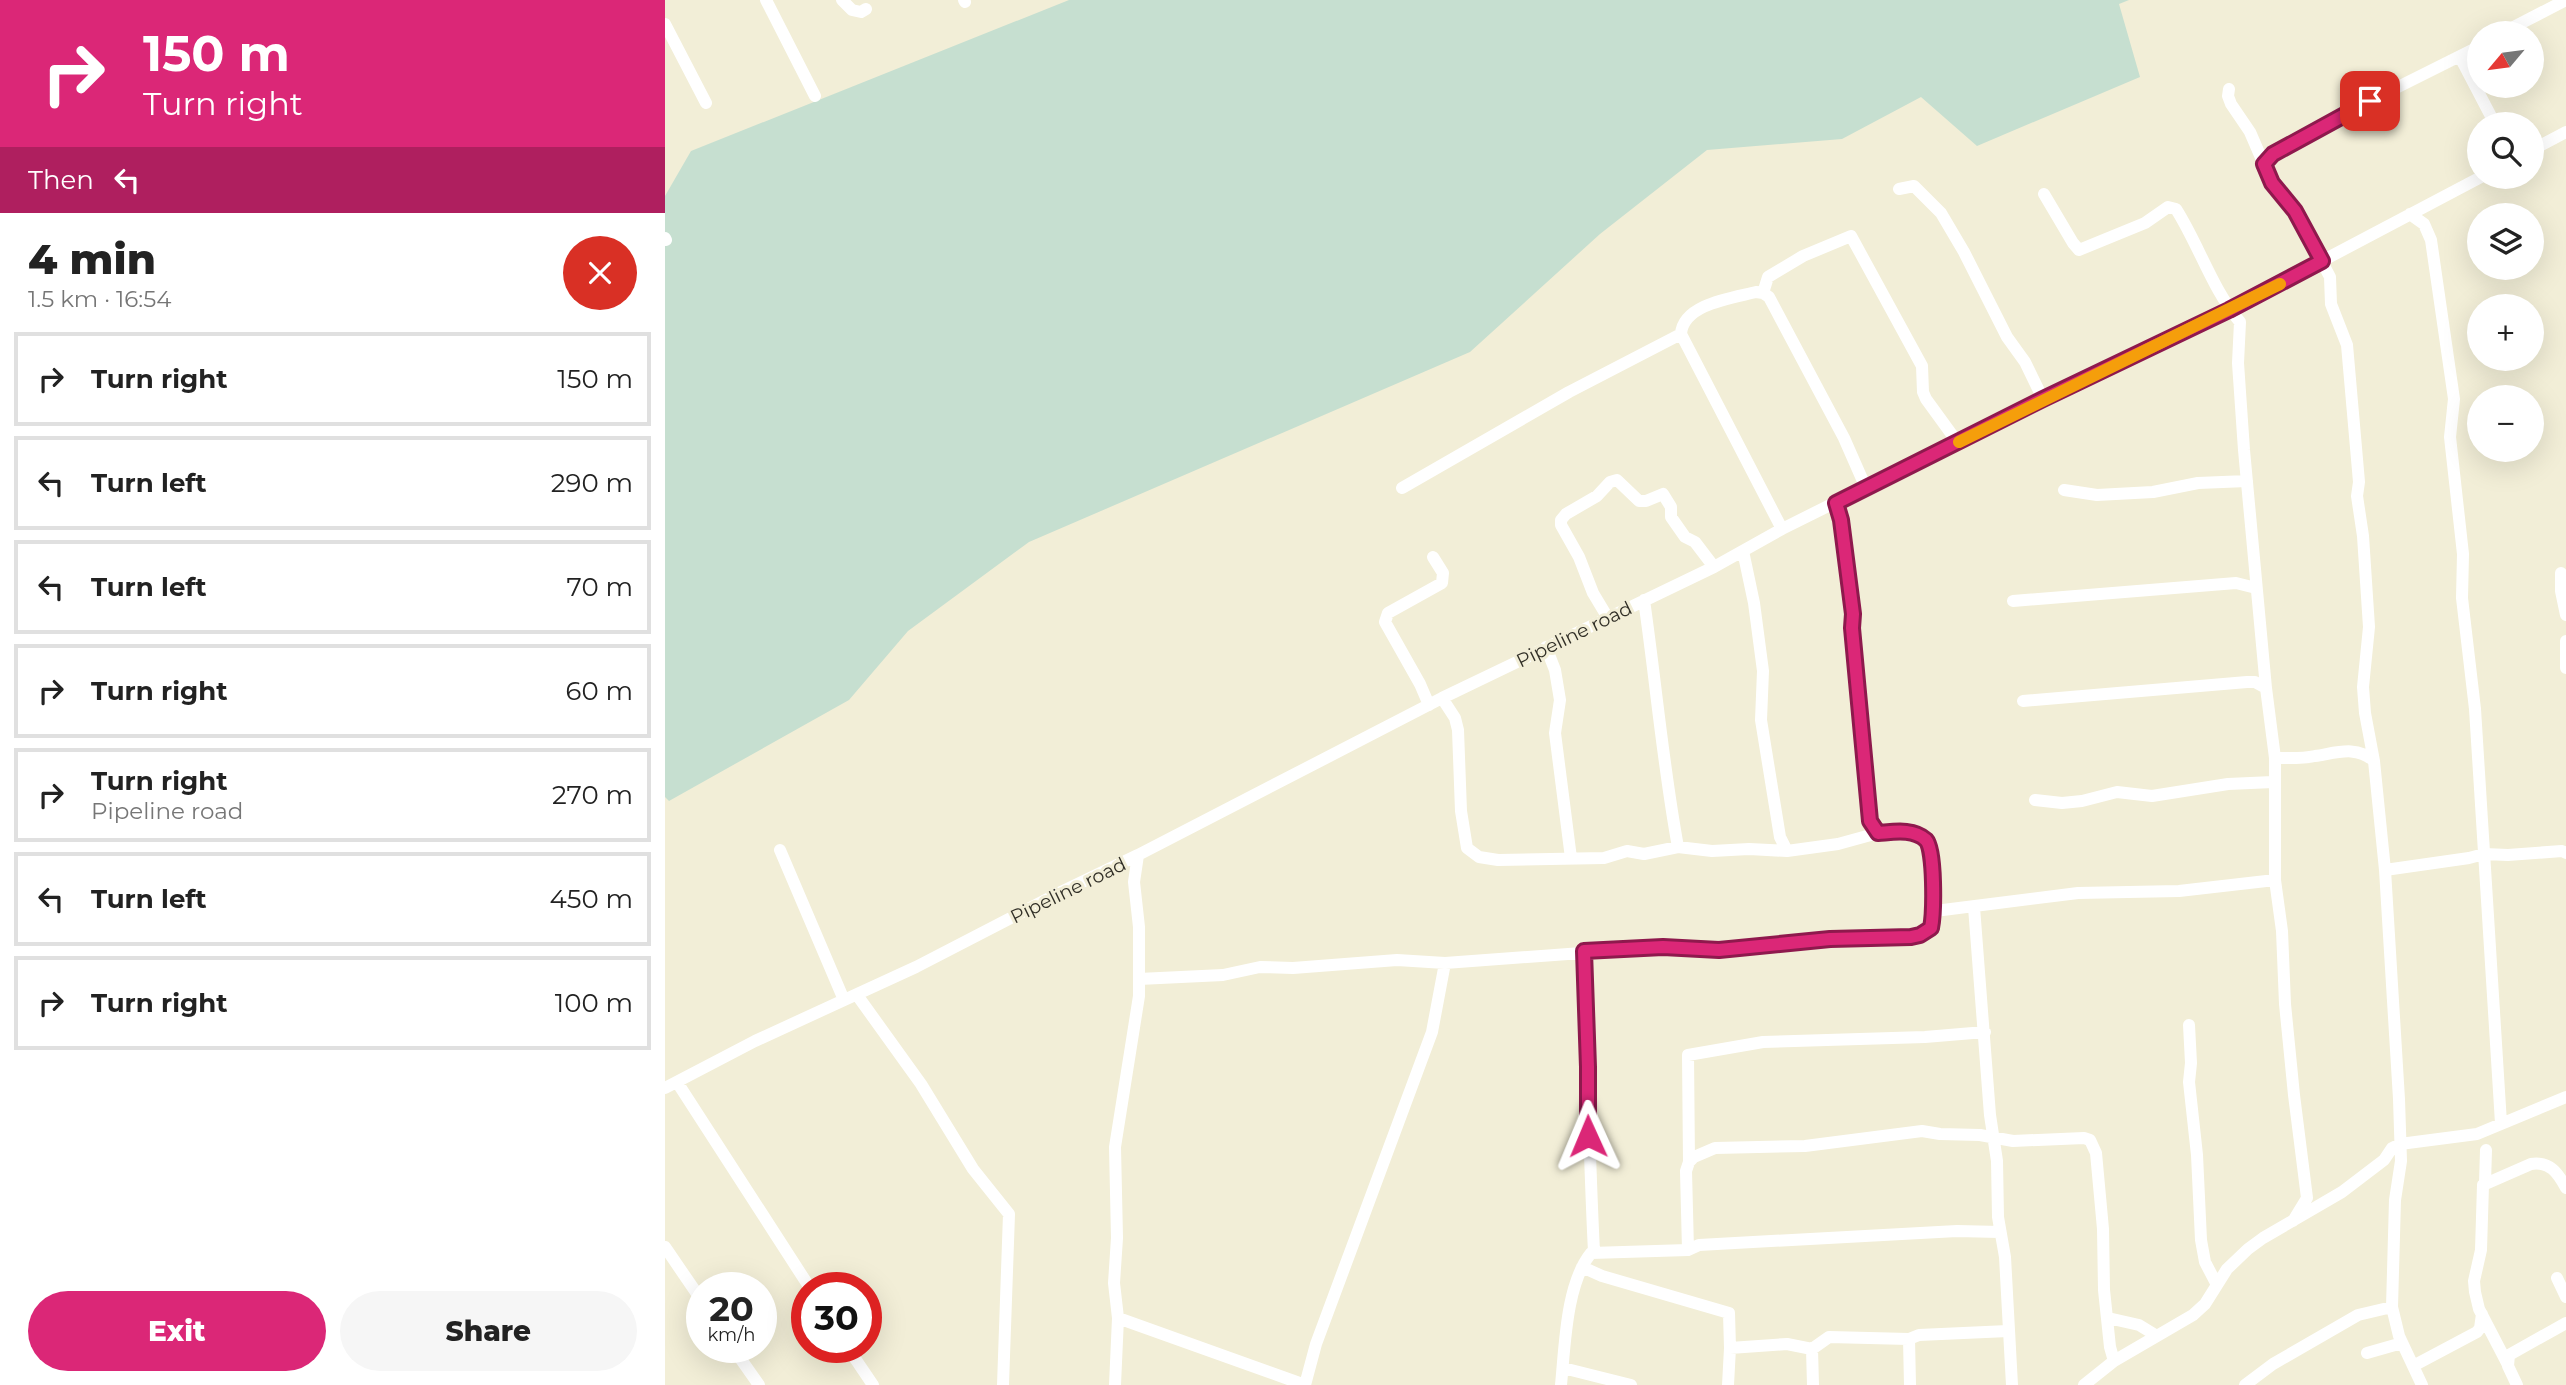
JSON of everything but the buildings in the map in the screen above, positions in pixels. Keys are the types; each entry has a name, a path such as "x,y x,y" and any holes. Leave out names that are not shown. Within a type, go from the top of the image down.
{"street":[{"path":"766,0 815,96"},
{"path":"842,0 852,10 861,12 866,9"},
{"path":"2525,21 2565,0"},
{"path":"665,24 706,103"},
{"path":"2264,164 2273,154 2326,123 2467,53"},
{"path":"2460,57 2489,112"},
{"path":"2229,89 2231,104 2250,132 2272,183 2295,211 2331,281 2331,304 2344,335 2349,358 2359,482 2357,496 2368,598 2368,644 2363,687 2385,870 2401,1161 2395,1200 2392,1307 2402,1343 2421,1385"},
{"path":"2544,143 2566,132"},
{"name":"Pipeline road","path":"671,1085 755,1041 857,995 1139,855 1442,698 1714,567 2043,399 2305,271 2324,266 2410,214 2467,184"},
{"path":"1899,189 1914,187 1941,213 2043,399"},
{"path":"2044,194 2073,243 2080,250 2145,223 2168,207 2176,209 2229,310 2240,322 2238,379 2256,588 2275,758 2275,880 2282,930 2285,1004 2294,1095 2307,1198 2294,1221"},
{"path":"2410,214 2424,224 2431,240 2454,399 2451,437 2463,554 2461,586 2475,709 2501,1124"},
{"path":"1763,292 1768,277 1803,256 1851,236 1922,366 1923,392 1926,399 1958,443"},
{"path":"1763,292 1744,295 1693,312 1682,324 1681,334 1782,530"},
{"path":"1763,292 1776,308 1844,438 1866,488"},
{"path":"1402,488 1569,391 1681,334"},
{"path":"1608,618 1593,593 1579,556 1560,525 1566,514 1597,496 1610,482 1617,480 1639,501 1663,494 1666,496 1671,506 1671,517 1685,537 1695,542 1714,567"},
{"path":"2064,490 2097,495 2153,492 2197,483 2247,481"},
{"path":"1836,503 1841,520 1853,614 1852,628 1869,815 1878,833"},
{"path":"1743,551 1754,603 1763,671 1762,731 1780,837 1787,851"},
{"path":"1429,705 1385,622 1388,613 1442,583 1443,573 1433,557"},
{"path":"2561,573 2566,615"},
{"path":"2013,601 2237,583 2256,588"},
{"path":"1644,600 1661,715 1666,782 1678,847"},
{"path":"2566,641 2566,668"},
{"path":"1546,648 1555,670 1560,700 1555,733 1571,858"},
{"path":"2023,701 2247,682 2266,688"},
{"path":"1139,979 1223,975 1260,967 1293,968 1397,960 1445,964 1584,951 1663,947 1719,950 1830,939 1911,937 1931,928 1935,911 1930,847 1923,838 1905,831 1878,833 1828,846 1787,851 1711,851 1678,847 1644,854 1627,851 1604,858 1498,860 1479,857 1467,848 1461,811 1458,730 1455,718 1442,698"},
{"path":"2275,758 2305,758 2347,751 2366,754 2374,761"},
{"path":"2035,800 2072,802 2117,792 2152,796 2228,784 2273,782"},
{"path":"780,850 844,1000"},
{"path":"2385,870 2484,854 2508,855 2565,850"},
{"path":"1115,1385 1118,1318 1114,1283 1118,1238 1115,1147 1135,1023 1139,979 1139,927 1134,882 1139,855"},
{"path":"1114,866 1134,882"},
{"path":"1935,911 2078,893 2179,891 2275,880"},
{"path":"1974,907 1990,1115 1995,1136 2000,1232 2005,1257 2012,1385"},
{"path":"1561,1385 1573,1290 1582,1267 1594,1252 1587,1112 1584,951"},
{"path":"1118,1318 1305,1385 1316,1344 1432,1032 1445,964"},
{"path":"857,995 921,1084 973,1169 1009,1214 1003,1385"},
{"path":"2189,1025 2189,1082 2197,1155 2201,1240 2205,1262 2217,1285"},
{"path":"1688,1250 1688,1055 1763,1042 1925,1037 1985,1032"},
{"path":"671,1085 799,1272"},
{"path":"2084,1385 2114,1362 2193,1315 2205,1304 2227,1269 2248,1249 2342,1192 2384,1160 2392,1148 2400,1144 2477,1134 2566,1097"},
{"path":"1689,1162 1703,1152 1727,1146 1805,1146 1922,1131 1995,1136 2013,1141 2090,1140 2102,1216 2105,1290 2110,1347 2114,1362"},
{"path":"2486,1150 2485,1183 2481,1190 2481,1250 2474,1286 2476,1302 2517,1385"},
{"path":"2384,1160 2401,1161"},
{"path":"2485,1183 2540,1163 2553,1169 2566,1188"},
{"path":"1594,1252 1688,1250 1699,1245 1957,1231 2000,1232"},
{"path":"665,1247 686,1278"},
{"path":"1582,1267 1602,1276 1728,1314 1728,1385"},
{"path":"2557,1278 2566,1297"},
{"path":"2245,1385 2273,1364 2358,1315 2392,1307"},
{"path":"2413,1366 2477,1332 2482,1314"},
{"path":"2108,1318 2139,1325 2157,1336"},
{"path":"2507,1363 2509,1355 2566,1323"},
{"path":"1813,1385 1812,1349 1829,1337 1909,1339 1919,1335 2008,1331"},
{"path":"2477,1332 2494,1338"},
{"path":"1909,1339 1910,1385"},
{"path":"2367,1353 2402,1343"},
{"path":"1730,1348 1787,1344 1812,1349"},
{"path":"744,1363 759,1385"},
{"path":"858,1363 873,1385"},
{"path":"1563,1367 1631,1385"}],"green space":[{"path":"1069,0 2129,0 2119,4 2140,77 1977,146 1921,97 1842,139 1707,150 1600,234 1470,352 1029,542 908,631 849,700 669,801 665,797 665,196 691,151"}],"slow traffic":[{"path":"1959,442 2280,284"}],"route":[{"path":"1588,1136 1584,951 1663,947 1719,950 1830,939 1911,937 1931,928 1935,911 1930,847 1923,838 1905,831 1878,833 1870,821 1852,628 1853,614 1846,552 1836,503 2043,399 2229,310 2322,261 2295,211 2272,183 2264,164 2273,154 2370,101"}]}
